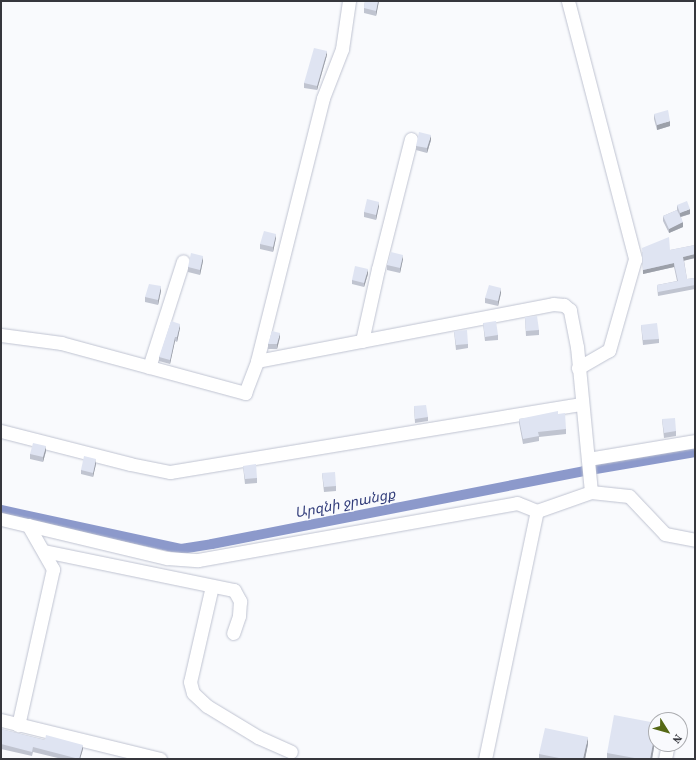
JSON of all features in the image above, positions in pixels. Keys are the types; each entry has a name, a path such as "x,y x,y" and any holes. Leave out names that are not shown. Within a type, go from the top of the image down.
{"street":[{"path":"1,335 61,343 245,393 257,362 323,98 342,49 349,1"},
{"path":"568,1 635,259 609,350 578,368"},
{"path":"362,341 378,268 411,139"},
{"path":"149,367 184,262"},
{"path":"257,362 553,304 564,305 570,310 578,368 591,492"},
{"path":"1,431 130,464 170,472 581,404"},
{"path":"589,468 695,441"},
{"path":"1,519 167,558 198,560 517,503 537,511 591,492 629,496 665,534 695,540"},
{"path":"485,759 537,511"},
{"path":"18,726 54,569 28,525"},
{"path":"44,551 234,590 240,601 239,616 233,633"},
{"path":"212,586 190,682 193,693 207,706 258,738 291,752"},
{"path":"1,720 18,726 160,759"}],"building":[{"path":"365,1 378,1 376,11 364,8"},
{"path":"314,48 327,51 317,86 304,83"},
{"path":"668,110 670,121 657,125 654,114"},
{"path":"419,132 431,135 427,148 416,146"},
{"path":"367,199 379,202 376,215 364,212"},
{"path":"687,201 690,209 680,213 677,205"},
{"path":"677,210 683,222 669,229 663,216"},
{"path":"264,231 276,234 273,247 260,244"},
{"path":"669,237 670,250 695,245 695,254 683,257 687,279 695,278 695,285 658,292 657,285 678,281 674,263 643,270 642,248"},
{"path":"391,252 403,255 400,268 387,265"},
{"path":"191,253 203,256 200,270 188,267"},
{"path":"355,266 368,269 364,283 352,280"},
{"path":"149,284 161,286 158,300 145,297"},
{"path":"489,285 501,288 498,301 485,298"},
{"path":"537,316 539,330 526,331 525,317"},
{"path":"171,321 180,324 177,337 175,337 170,360 159,357"},
{"path":"496,321 498,335 485,337 483,323"},
{"path":"657,323 659,339 643,340 641,325"},
{"path":"467,330 468,344 456,345 454,331"},
{"path":"272,331 280,333 277,344 268,344"},
{"path":"426,405 428,417 415,419 414,406"},
{"path":"558,411 558,414 565,413 566,429 538,432 539,436 523,439 519,419"},
{"path":"675,418 676,431 664,433 662,419"},
{"path":"33,443 46,446 43,457 30,454"},
{"path":"84,456 96,459 93,473 81,470"},
{"path":"256,464 257,478 245,479 243,466"},
{"path":"335,472 336,486 324,487 322,473"},
{"path":"614,715 648,721 648,752 651,752 650,759 640,759 607,753"},
{"path":"545,728 588,737 583,759 564,759 539,754"},
{"path":"1,729 45,740 46,735 83,745 79,759 33,747 32,752 1,744"}],"waterway":[{"name":"Արզնի ջրանցք","path":"1,510 181,549 584,471 695,452"}]}
